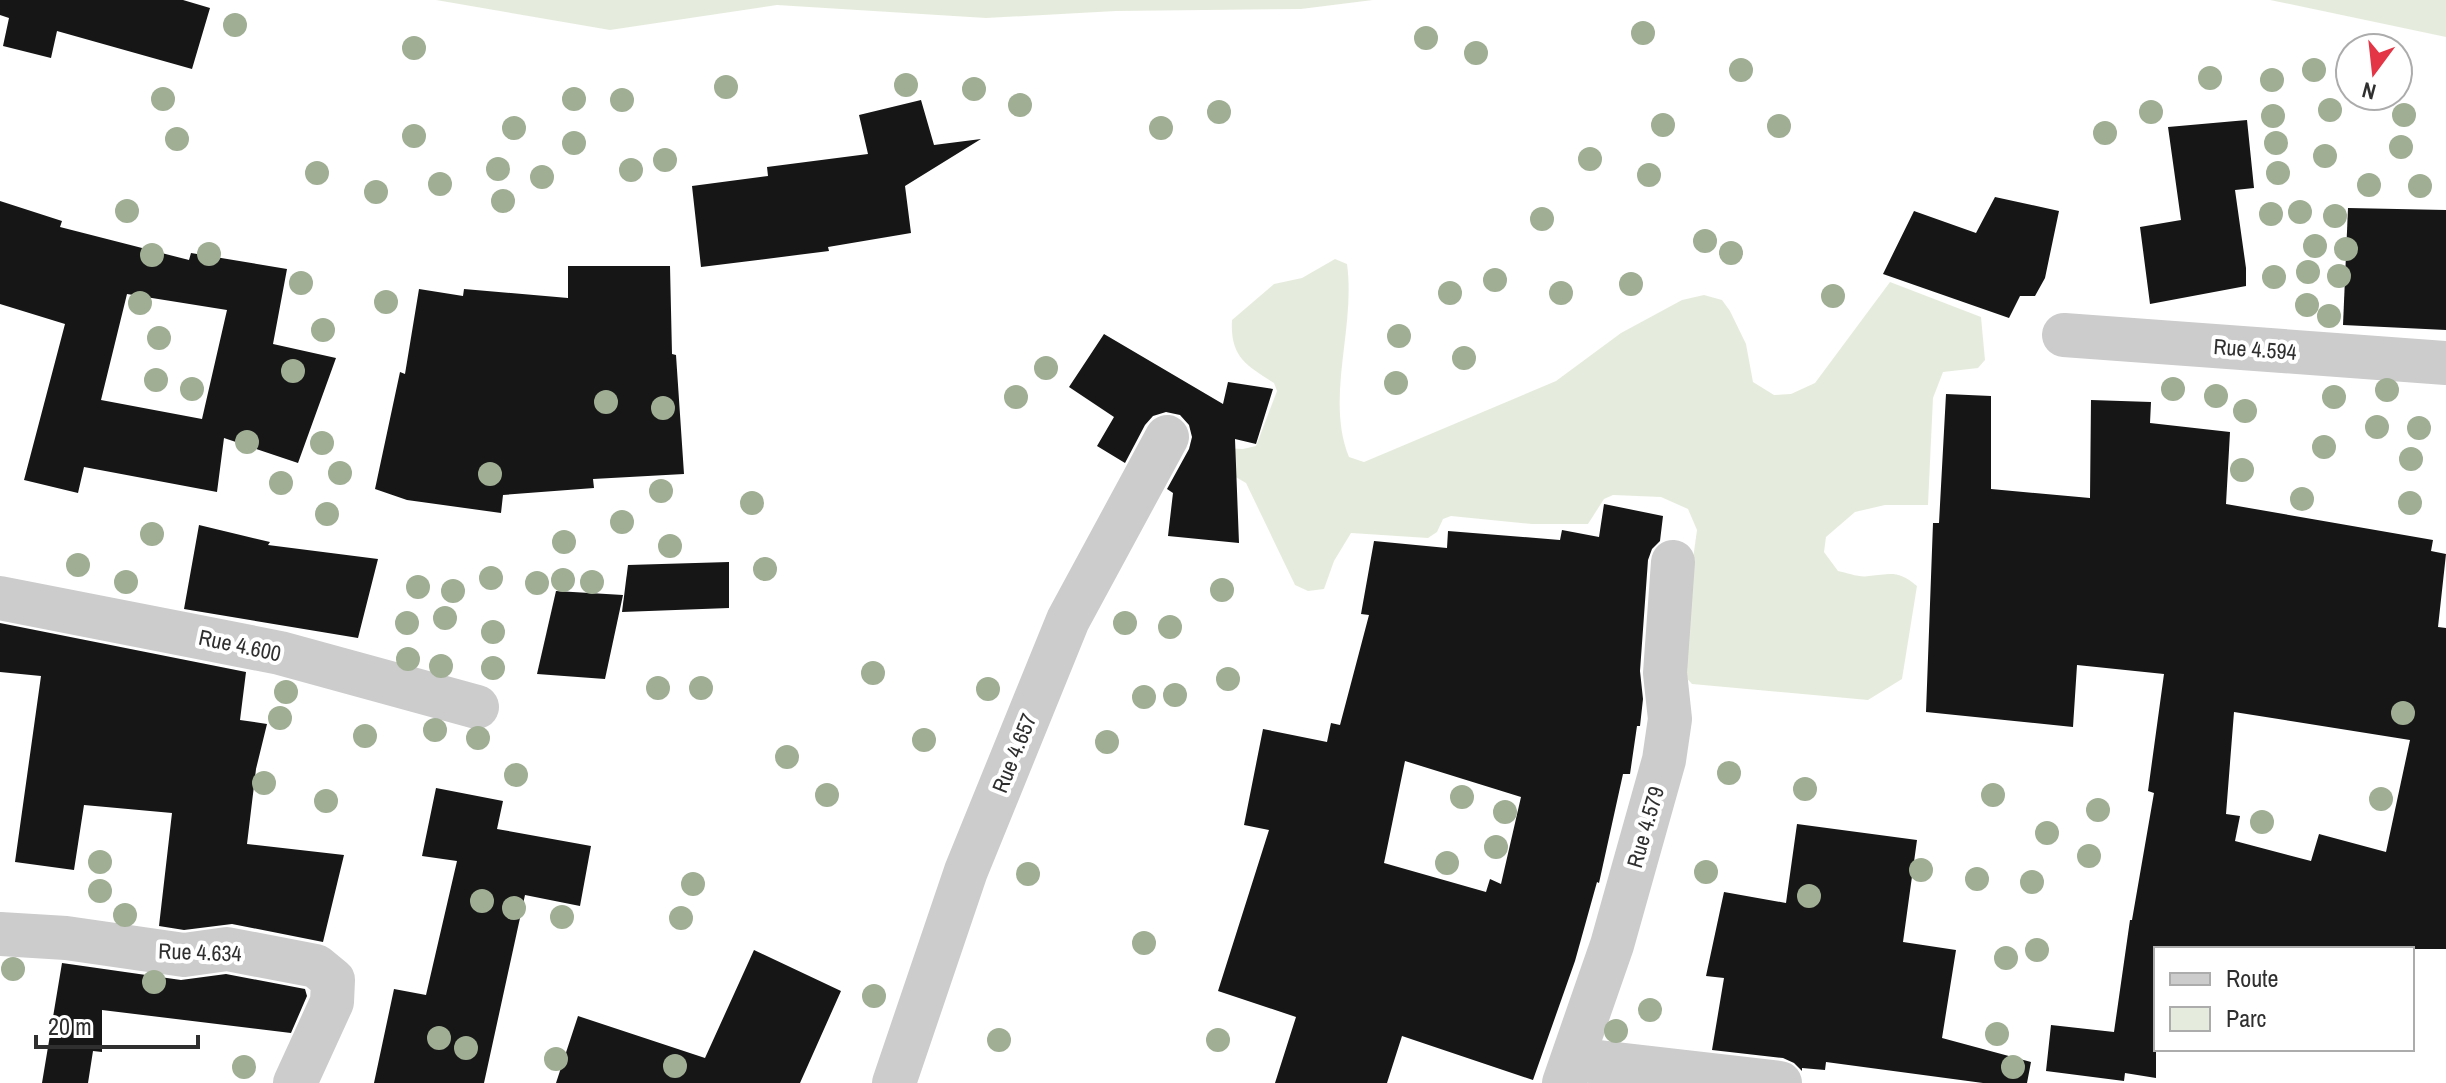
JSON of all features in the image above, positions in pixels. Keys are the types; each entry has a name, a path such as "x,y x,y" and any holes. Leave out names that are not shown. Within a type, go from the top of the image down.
{"street":[{"name":"Rue 4.594","path":"2064,335 2446,363"},
{"name":"Rue 4.657","path":"894,1083 966,871 1068,620 1167,437"},
{"name":"Rue 4.579","path":"1568,1071 1612,945 1664,760 1670,719 1665,673 1673,562"},
{"name":"Rue 4.600","path":"0,598 280,653 477,707"},
{"name":"Rue 4.634","path":"0,934 66,938 184,955 227,949 316,966 333,980 332,1002 295,1083"},
{"path":"1568,1071 1780,1083"}],"green space":[{"path":"436,0 1373,0 1301,9 1116,11 986,18 777,5 610,30"},
{"path":"2270,0 2446,0 2446,37"},
{"path":"1335,259 1347,264 1349,288 1340,387 1342,434 1349,457 1364,462 1556,381 1621,333 1682,300 1704,295 1722,300 1746,344 1753,382 1774,395 1791,394 1815,383 1890,282 1981,317 1985,360 1978,368 1943,372 1933,398 1928,505 1885,505 1855,512 1826,537 1824,552 1838,571 1862,576 1894,574 1905,577 1917,586 1902,679 1868,700 1692,684 1679,670 1679,659 1697,530 1688,509 1661,497 1613,495 1604,499 1588,524 1532,524 1451,516 1443,519 1437,532 1428,538 1351,533 1334,561 1324,589 1308,591 1295,585 1246,483 1203,458 1205,447 1243,449 1256,446 1277,391 1274,383 1242,359 1234,343 1232,320 1274,284 1302,278"}],"building":[{"path":"0,0 183,0 210,8 192,69 57,31 51,58 3,46 9,18 0,15"},
{"path":"921,100 934,145 981,139 905,186 911,233 828,247 829,251 701,267 692,186 768,176 767,167 868,154 859,115"},
{"path":"2247,120 2254,188 2235,190 2246,286 2150,304 2140,227 2181,220 2168,127"},
{"path":"1995,197 2059,211 2045,278 2035,296 2020,296 2009,318 1883,274 1914,211 1976,233"},
{"path":"0,201 62,221 60,227 189,260 191,253 287,269 273,344 336,358 298,463 224,438 217,492 84,467 78,493 24,480 65,324 0,304","holes":["127,294 227,310 202,419 101,400"]},
{"path":"2348,208 2446,210 2446,330 2343,325"},
{"path":"568,266 670,266 672,354 676,355 684,474 593,479 594,488 503,495 501,513 407,500 375,489 400,372 405,374 419,289 463,296 464,289 568,298"},
{"path":"1104,334 1223,404 1228,382 1273,389 1256,444 1235,439 1239,543 1168,536 1173,493 1167,489 1189,449 1192,437 1189,425 1180,415 1166,412 1153,416 1125,463 1097,446 1114,417 1069,387"},
{"path":"1946,394 1991,396 1991,489 2090,498 2091,400 2151,402 2150,423 2230,432 2226,504 2433,540 2431,551 2446,554 2438,627 2446,628 2446,949 2154,947 2156,1078 2125,1073 2124,1081 2046,1071 2051,1025 2114,1032 2130,920 2154,793 2148,791 2164,674 2077,665 2073,727 1926,712 1933,523 1939,523","holes":["2234,712 2410,740 2386,852 2319,834 2311,861 2235,841 2240,816 2226,814"]},
{"path":"1604,504 1663,516 1660,541 1652,549 1648,560 1640,671 1643,699 1630,774 1623,774 1599,883 1533,1080 1402,1036 1387,1083 1275,1083 1296,1017 1218,991 1269,830 1244,825 1263,729 1327,742 1331,723 1340,725 1369,615 1361,614 1374,541 1447,548 1448,531 1560,540 1562,530 1599,537","holes":["1405,761 1521,797 1501,884 1490,879 1486,892 1384,863"]},
{"path":"199,525 270,542 268,545 378,559 358,638 184,609"},
{"path":"729,562 729,608 622,612 628,565"},
{"path":"556,591 623,595 605,679 537,674"},
{"path":"0,623 246,672 240,720 267,724 256,769 247,844 344,855 323,942 232,924 184,930 159,926 172,813 84,805 74,870 15,862 41,676 0,672"},
{"path":"436,788 503,801 497,829 591,846 580,906 525,895 484,1083 374,1083 394,989 426,995 457,861 422,856"},
{"path":"1797,824 1917,840 1903,942 1956,950 1942,1038 2031,1062 2027,1083 1983,1083 1826,1062 1825,1070 1802,1068 1802,1071 1783,1058 1712,1050 1724,978 1706,976 1724,892 1786,903"},
{"path":"754,950 841,991 800,1083 556,1083 578,1016 705,1058"},
{"path":"62,963 181,980 226,974 305,989 307,996 291,1033 102,1010 102,1052 93,1051 88,1083 42,1083"}]}
